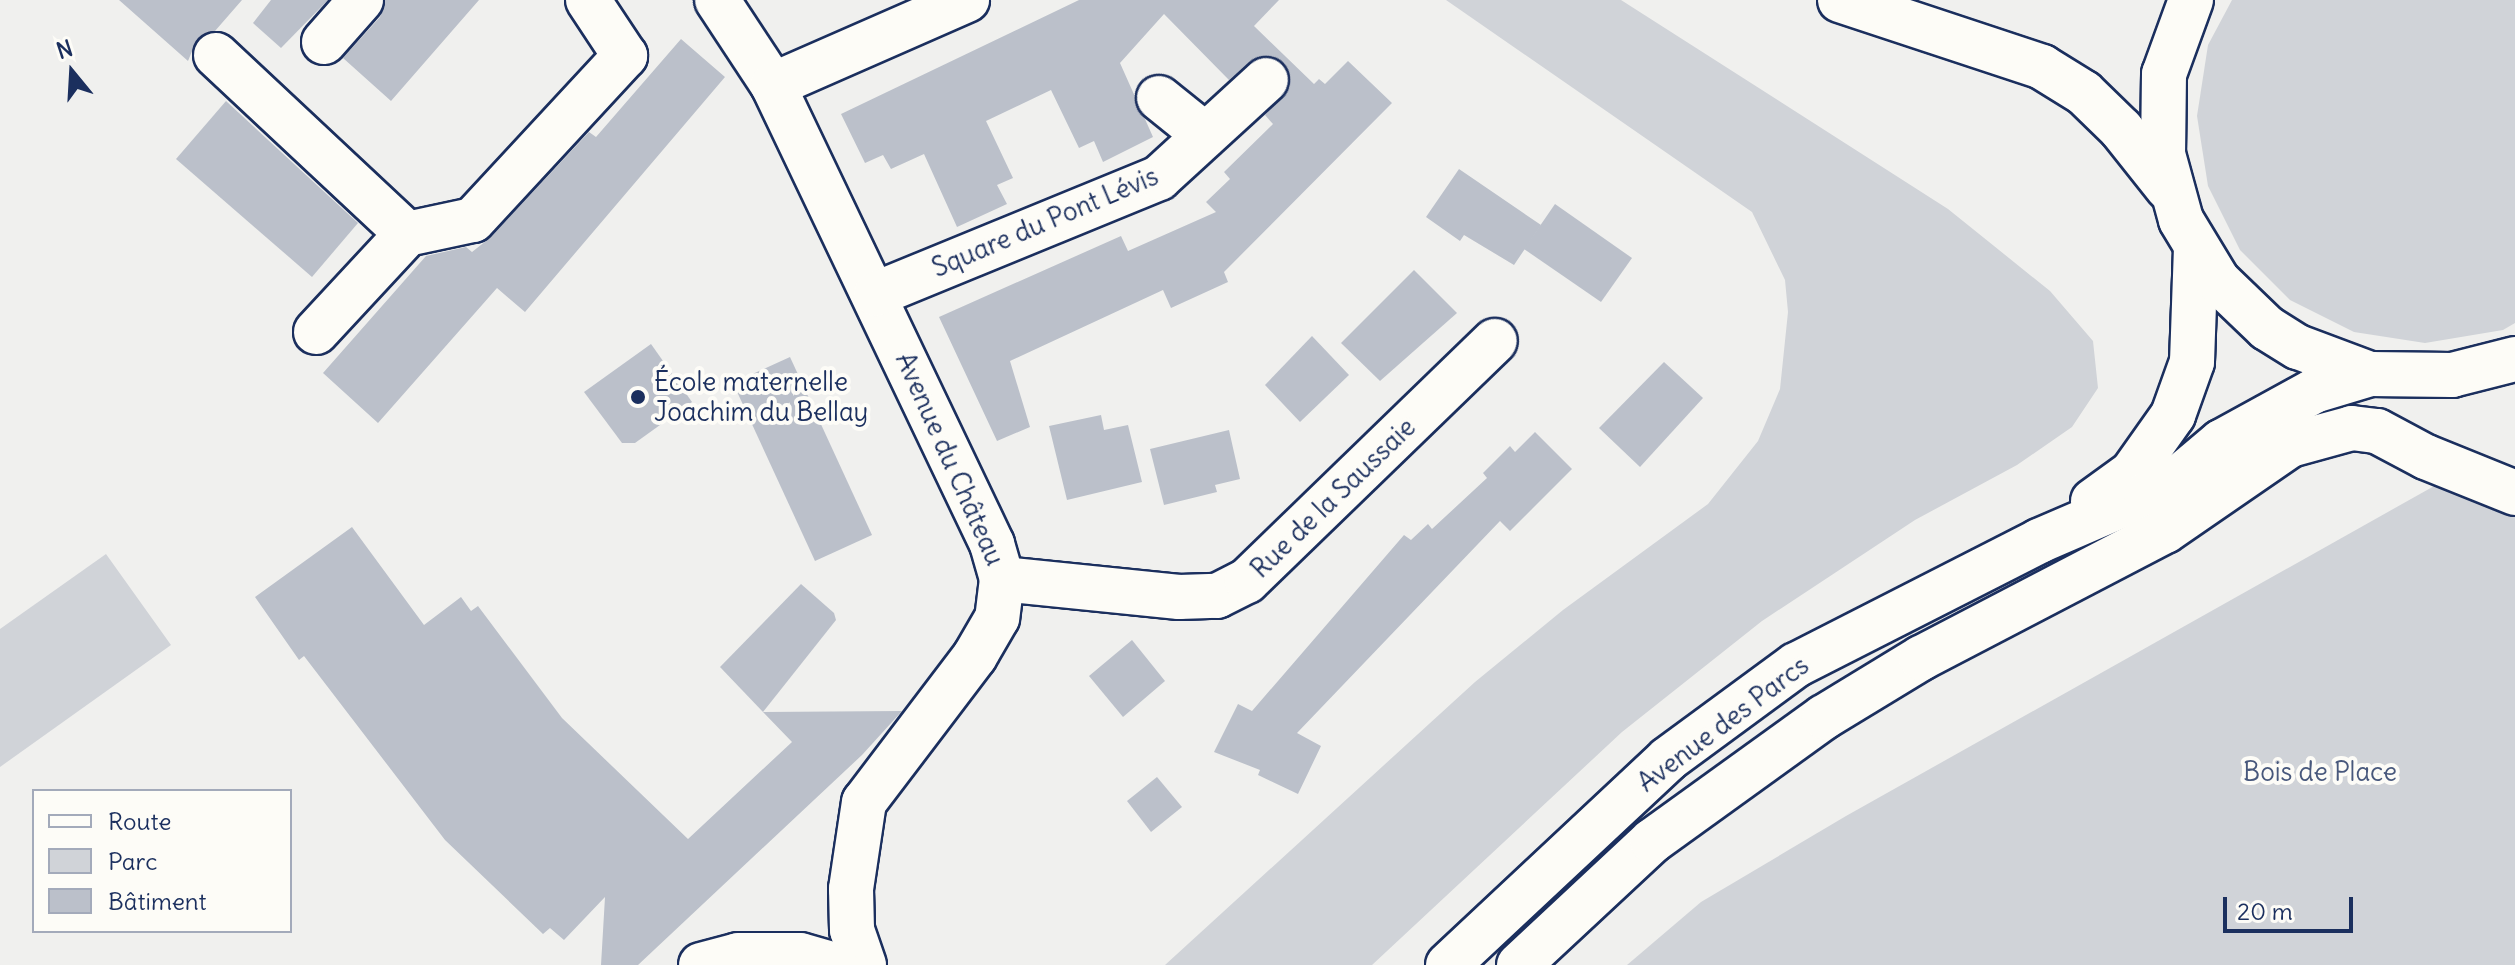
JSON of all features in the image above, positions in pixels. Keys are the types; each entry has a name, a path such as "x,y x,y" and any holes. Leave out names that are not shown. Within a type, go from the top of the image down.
{"street":[{"path":"324,42 361,0"},
{"path":"316,332 407,234 473,220 625,56 588,0"},
{"name":"Avenue du Château","path":"717,0 773,85 876,294 992,544 1002,579 997,618 975,656 864,802 851,889 852,930 864,965"},
{"path":"1840,0 2042,67 2084,93 2121,129 2171,193 2196,250 2218,281 2267,328 2298,347 2370,374 2452,375 2510,364"},
{"path":"2171,193 2161,126 2164,74 2191,0"},
{"path":"773,85 940,5"},
{"path":"216,55 407,234"},
{"name":"Square du Pont Lévis","path":"876,294 1159,178 1266,80"},
{"path":"1159,98 1205,135"},
{"name":"Avenue des Parcs","path":"2039,541 2132,473 2173,415 2192,362 2196,250"},
{"name":"Rue de la Saussaie","path":"1002,579 1179,597 1217,596 1247,581 1495,341"},
{"name":"Avenue des Parcs","path":"1448,965 1668,759 1796,665 2039,541 2146,495 2183,474 2221,442 2314,391 2370,374"},
{"path":"1519,965 1652,841 1824,717 1921,658 2165,531 2290,445 2352,428 2377,431 2426,457 2515,493"},
{"path":"701,965 738,955 800,955 836,965"}],"green space":[{"path":"1446,0 1621,0 1948,209 2050,291 2093,341 2098,388 2072,427 2017,465 1915,520 1762,621 1622,732 1372,965 1165,965 1475,682 1563,610 1708,504 1758,441 1780,389 1788,312 1785,280 1752,212"},
{"path":"2232,0 2515,0 2515,323 2503,330 2425,343 2354,332 2290,300 2240,250 2208,186 2197,116 2208,45"},
{"name":"Bois de Place","path":"2452,476 2515,507 2515,965 1627,965 1701,902 1846,816"},
{"path":"106,554 171,645 0,767 0,629"}],"building":[{"path":"119,0 242,0 215,31 197,39 188,61"},
{"path":"271,0 328,0 281,48 253,23"},
{"path":"385,0 479,0 391,101 343,58 380,17"},
{"path":"1079,0 1279,0 1254,26 1314,84 1319,79 1325,84 1348,61 1392,103 1224,272 1228,282 1171,308 1163,290 1010,361 1030,427 997,441 939,317 1121,236 1128,251 1216,212 1206,202 1230,179 1224,172 1273,124 1265,115 1290,87 1285,64 1273,56 1250,61 1229,80 1164,14 1120,63 1153,137 1103,162 1094,141 1079,148 1051,90 986,121 1013,178 997,185 1007,204 957,227 924,154 891,169 883,155 865,163 841,114"},
{"path":"681,39 725,77 525,312 497,288 378,423 323,373 426,256 466,247 472,252 491,237 589,132 596,137"},
{"path":"226,101 358,223 312,277 176,159"},
{"path":"1459,169 1541,225 1514,265 1464,235 1460,241 1426,217"},
{"path":"1555,204 1632,258 1601,302 1524,249"},
{"path":"1414,270 1457,313 1380,381 1341,343"},
{"path":"1312,336 1349,375 1300,422 1265,385"},
{"name":"École maternelle Joachim du Bellay","path":"651,344 692,402 635,443 622,443 584,392"},
{"path":"790,357 872,535 815,561 733,383"},
{"path":"1664,362 1703,398 1640,467 1599,428"},
{"path":"1101,415 1104,430 1128,425 1142,482 1067,500 1049,426"},
{"path":"1229,430 1240,479 1215,485 1217,492 1164,505 1150,449"},
{"path":"1535,432 1572,469 1510,531 1500,521 1297,733 1321,746 1298,794 1258,775 1260,770 1214,752 1238,704 1252,711 1404,535 1411,540 1428,524 1432,529 1487,478 1483,473 1510,446 1515,452"},
{"path":"352,527 424,625 461,597 471,611 478,606 562,718 688,839 792,742 763,712 902,711 862,755 638,965 601,965 605,897 564,940 550,928 543,934 445,840 304,656 299,660 255,597"},
{"path":"801,584 834,613 836,620 763,712 720,667"},
{"path":"1132,640 1165,681 1123,717 1089,676"},
{"path":"1157,777 1182,807 1151,832 1127,801"}],"place":[{"name":"École maternelle Joachim du Bellay","path":"638,397"}]}
